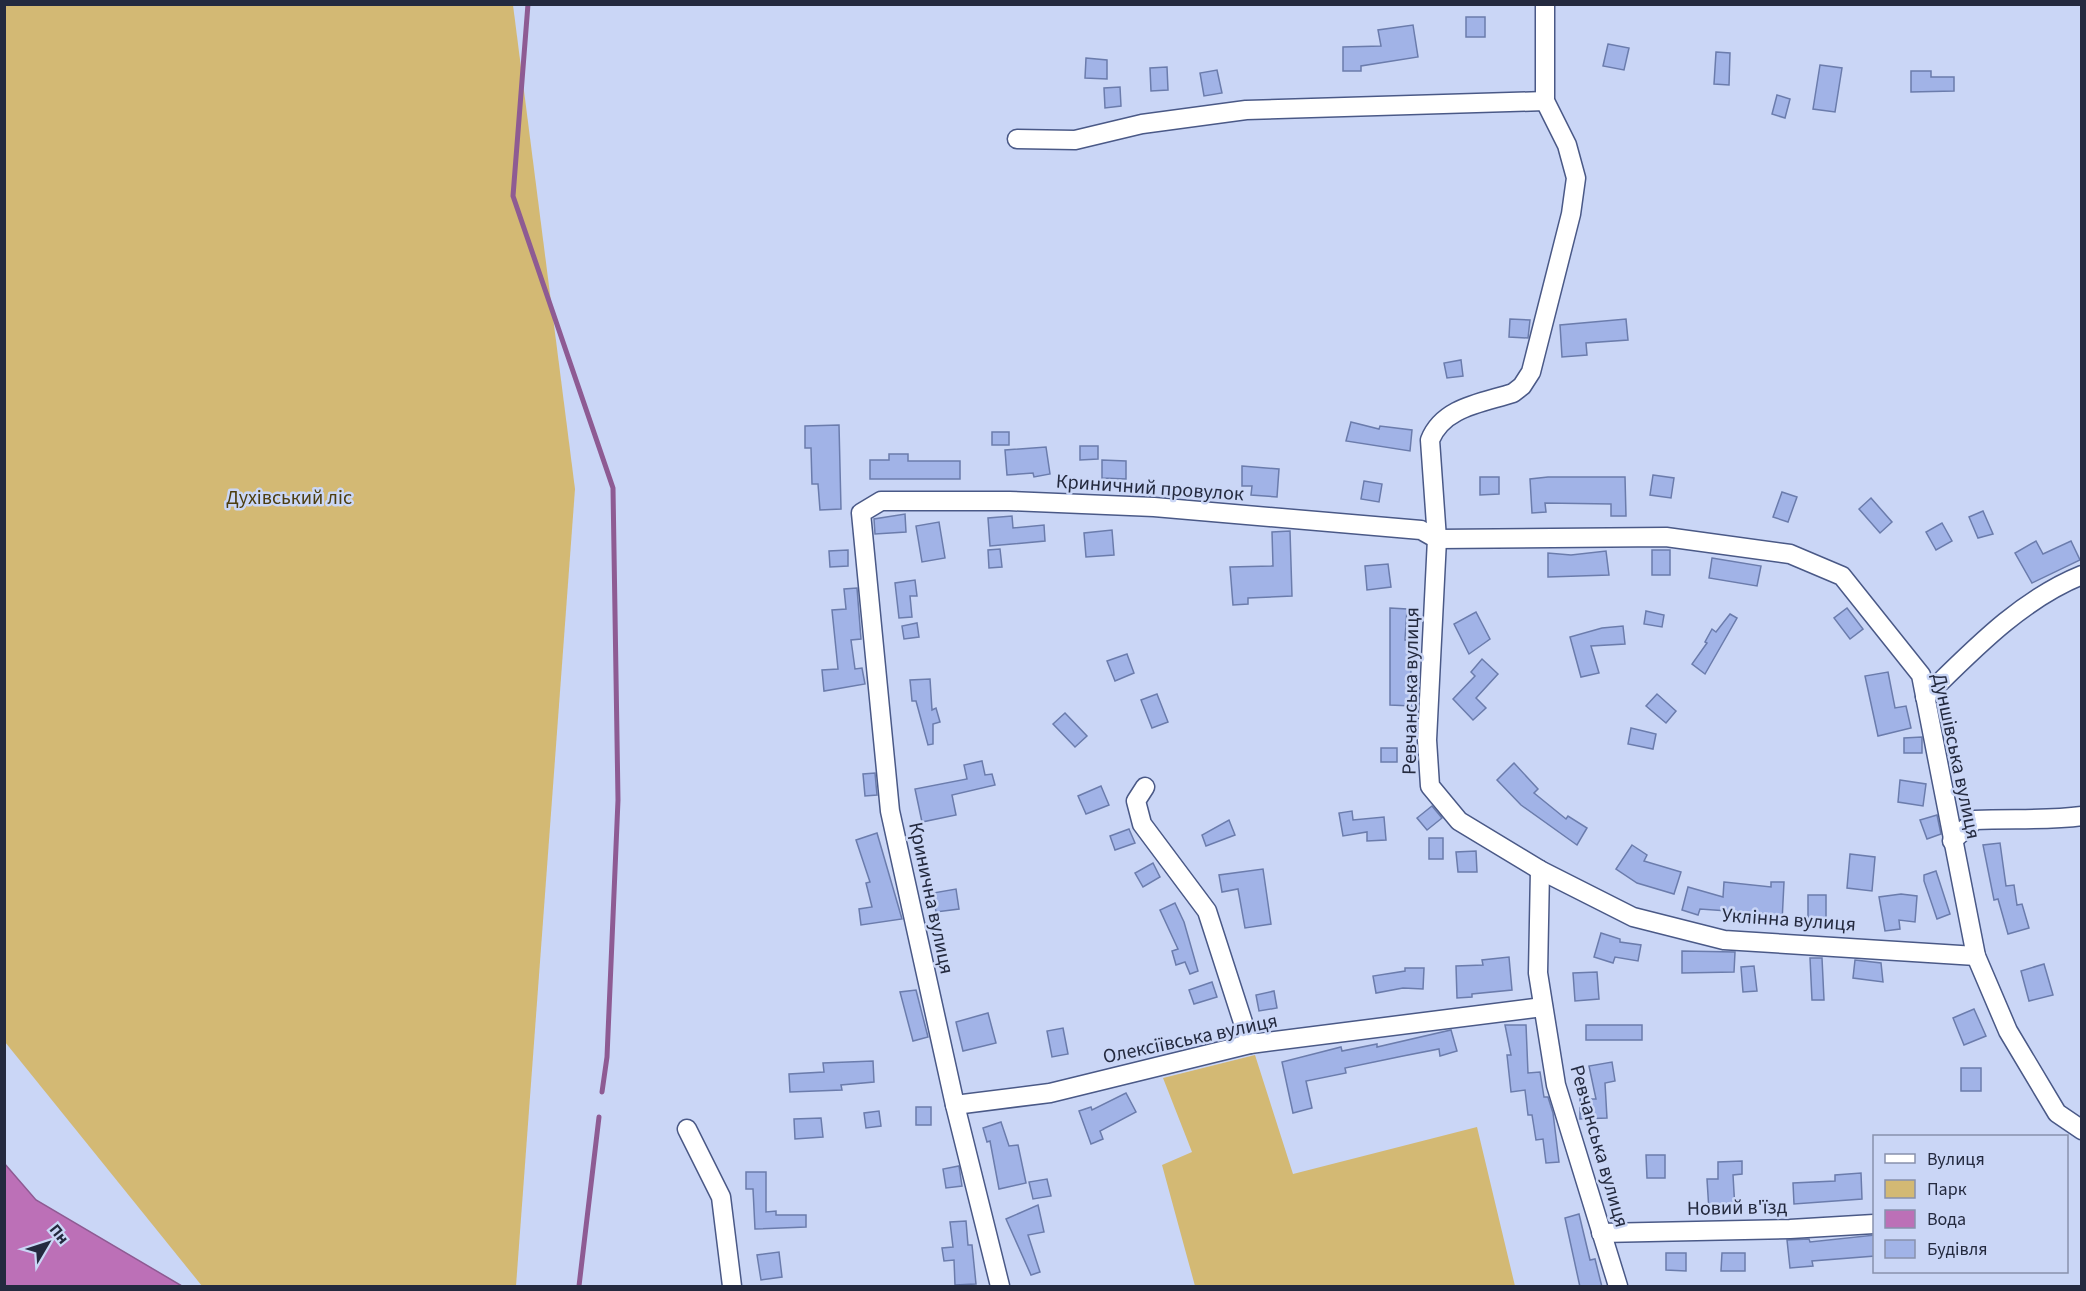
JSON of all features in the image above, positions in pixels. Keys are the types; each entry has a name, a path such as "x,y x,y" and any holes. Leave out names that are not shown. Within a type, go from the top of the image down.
{"street":[{"path":"1017,139 1075,140 1142,124 1246,110 1545,101 1545,4"},
{"name":"Ревчанська вулиця","path":"1545,101 1567,145 1576,178 1571,214 1531,372 1522,386 1513,393 1457,411 1435,427 1430,441 1437,539 1427,740 1430,786 1459,822 1540,870 1538,973 1556,1085 1618,1287"},
{"name":"Криничний провулок","path":"861,513 881,501 1009,501 1154,507 1421,530 1437,539"},
{"name":"Кринична вулиця","path":"861,513 890,811 955,1105 1000,1287"},
{"name":"Дуншівська вулиця","path":"1437,539 1666,537 1790,554 1842,576 1922,675 1952,841 1976,956 2008,1031 2057,1113 2082,1130"},
{"path":"1925,697 1991,632 2057,585 2082,575"},
{"path":"1145,787 1136,801 1142,824 1207,911 1250,1044"},
{"path":"1952,841 1975,820 2021,817 2058,819 2082,816"},
{"name":"Уклінна вулиця","path":"1540,870 1633,917 1724,940 1976,956"},
{"name":"Олексіївська вулиця","path":"955,1105 1050,1093 1250,1044 1544,1007"},
{"path":"687,1129 721,1197 732,1287"},
{"name":"Новий в'їзд","path":"1601,1233 1790,1229 1873,1224"}],"green space":[{"name":"Духівський ліс","path":"4,5 513,5 575,489 516,1286 202,1286 5,1042"},
{"path":"1255,1055 1293,1174 1477,1127 1515,1286 1195,1286 1162,1165 1192,1152 1163,1078"}],"water":[{"path":"4,1163 36,1200 182,1286 5,1286"}],"building":[{"path":"1466,17 1485,17 1485,37 1466,37"},
{"path":"1413,25 1418,57 1361,66 1361,71 1343,71 1343,47 1381,46 1378,30"},
{"path":"1608,44 1629,48 1624,70 1603,66"},
{"path":"1716,52 1730,53 1729,85 1714,84"},
{"path":"1086,58 1107,60 1107,79 1085,78"},
{"path":"1820,65 1842,68 1835,112 1813,109"},
{"path":"1167,67 1168,90 1151,91 1150,68"},
{"path":"1217,70 1222,93 1204,96 1200,73"},
{"path":"1911,71 1931,71 1931,77 1954,77 1954,91 1911,92"},
{"path":"1120,87 1121,106 1105,108 1104,88"},
{"path":"1777,95 1790,99 1785,118 1772,114"},
{"path":"1510,319 1530,320 1528,338 1509,337"},
{"path":"1626,319 1628,340 1586,343 1587,355 1562,357 1560,325"},
{"path":"1461,360 1463,376 1447,378 1444,363"},
{"path":"1351,422 1379,429 1380,426 1412,430 1410,451 1346,441"},
{"path":"839,425 841,509 820,510 818,484 812,484 811,448 805,448 805,426"},
{"path":"992,432 1009,432 1009,445 992,445"},
{"path":"1080,446 1098,446 1098,459 1080,460"},
{"path":"1046,447 1050,474 1034,477 1033,473 1007,475 1005,450"},
{"path":"889,454 908,454 908,461 960,461 960,479 870,479 870,460 889,460"},
{"path":"1102,460 1126,461 1126,479 1102,478"},
{"path":"1242,466 1279,469 1277,497 1251,495 1252,486 1242,486"},
{"path":"1653,475 1674,478 1671,498 1650,495"},
{"path":"1480,477 1499,477 1499,494 1480,495"},
{"path":"1625,477 1626,516 1611,516 1611,504 1545,503 1546,512 1532,513 1530,479"},
{"path":"1364,481 1382,484 1379,502 1361,499"},
{"path":"1782,492 1797,497 1788,522 1773,517"},
{"path":"1871,498 1892,522 1880,533 1859,509"},
{"path":"1983,511 1993,534 1978,538 1969,517"},
{"path":"905,514 906,532 875,534 874,519"},
{"path":"1012,516 1013,528 1044,525 1045,541 990,546 988,518"},
{"path":"939,522 945,558 922,562 916,526"},
{"path":"1942,523 1952,541 1936,550 1926,532"},
{"path":"1112,530 1114,555 1086,557 1084,533"},
{"path":"1290,531 1292,596 1248,598 1248,604 1233,605 1230,567 1273,566 1272,532"},
{"path":"2036,541 2043,554 2071,541 2080,560 2032,583 2015,553"},
{"path":"1000,549 1002,567 989,568 988,550"},
{"path":"848,550 848,566 830,567 829,551"},
{"path":"1652,550 1670,550 1670,575 1652,575"},
{"path":"1606,551 1609,575 1548,577 1548,553 1571,555"},
{"path":"1712,558 1761,566 1757,586 1709,578"},
{"path":"1388,564 1391,587 1367,590 1365,566"},
{"path":"915,580 917,596 910,596 912,617 899,618 895,583"},
{"path":"857,588 861,639 851,640 855,669 862,668 865,684 824,691 822,670 838,669 832,610 846,609 844,589"},
{"path":"1390,608 1407,609 1405,640 1410,640 1412,706 1390,705"},
{"path":"1847,608 1863,629 1850,639 1834,618"},
{"path":"1646,611 1664,615 1662,627 1644,624"},
{"path":"1476,612 1490,639 1469,654 1454,624"},
{"path":"1730,614 1737,618 1705,674 1692,664 1707,643 1705,642 1712,629 1716,632"},
{"path":"917,623 919,637 904,639 902,626"},
{"path":"1623,626 1625,644 1591,646 1599,673 1581,677 1570,637 1602,628"},
{"path":"1127,654 1134,673 1115,681 1107,661"},
{"path":"1482,659 1498,674 1476,698 1486,708 1473,720 1453,699 1475,676 1471,672"},
{"path":"1888,672 1895,708 1906,706 1911,728 1878,736 1865,676"},
{"path":"930,679 932,710 936,708 940,722 933,724 933,744 928,745 916,701 912,701 910,680"},
{"path":"1157,694 1168,722 1152,728 1141,700"},
{"path":"1657,694 1676,711 1666,723 1646,706"},
{"path":"1065,713 1087,736 1075,747 1053,724"},
{"path":"1631,728 1656,734 1653,749 1628,744"},
{"path":"1922,737 1922,753 1904,753 1904,738"},
{"path":"1381,748 1397,748 1397,762 1381,762"},
{"path":"982,761 985,775 992,774 995,785 952,795 956,815 922,822 915,789 967,779 964,765"},
{"path":"1514,763 1538,789 1534,793 1566,819 1568,816 1587,828 1577,845 1521,805 1497,780"},
{"path":"875,773 877,795 865,796 863,774"},
{"path":"1900,780 1926,784 1923,806 1898,802"},
{"path":"1101,786 1109,805 1086,814 1078,796"},
{"path":"1432,806 1442,818 1427,830 1417,818"},
{"path":"1352,811 1353,820 1384,817 1386,840 1367,841 1367,832 1343,836 1339,813"},
{"path":"1937,815 1941,834 1927,839 1920,820"},
{"path":"1229,820 1235,835 1206,846 1202,835"},
{"path":"1129,829 1135,843 1115,850 1110,836"},
{"path":"877,833 902,919 861,925 859,909 872,907 866,883 870,882 856,840"},
{"path":"1429,838 1443,838 1443,859 1429,859"},
{"path":"2000,843 2006,886 2014,885 2017,905 2022,904 2029,928 2008,934 1998,899 1994,900 1983,845"},
{"path":"1632,845 1647,855 1644,861 1681,872 1674,894 1637,883 1616,869"},
{"path":"1476,851 1477,872 1458,872 1456,852"},
{"path":"1850,854 1875,857 1872,891 1847,888"},
{"path":"1153,863 1160,877 1143,887 1135,873"},
{"path":"1263,869 1271,924 1245,928 1238,889 1222,892 1219,875"},
{"path":"1936,871 1950,914 1937,919 1924,881 1924,875"},
{"path":"1724,882 1771,887 1771,882 1784,882 1782,922 1770,921 1770,914 1700,909 1698,915 1682,910 1688,887 1723,897"},
{"path":"956,889 959,909 936,912 933,893"},
{"path":"1901,894 1917,896 1915,922 1899,920 1900,929 1885,931 1879,897"},
{"path":"1808,895 1826,895 1826,918 1808,918"},
{"path":"1175,903 1184,922 1198,971 1190,974 1185,962 1176,965 1172,951 1178,949 1160,910"},
{"path":"1601,933 1620,939 1620,942 1641,945 1638,961 1615,957 1613,963 1594,957"},
{"path":"1682,951 1735,952 1734,972 1682,973"},
{"path":"1509,957 1512,990 1457,998 1456,966 1483,965 1482,960"},
{"path":"1810,958 1822,958 1824,1000 1812,1000"},
{"path":"1855,960 1881,963 1883,982 1853,978"},
{"path":"2044,964 2053,995 2029,1001 2021,971"},
{"path":"1754,966 1757,991 1743,992 1741,967"},
{"path":"1405,968 1424,968 1423,989 1403,988 1376,993 1373,976 1405,971"},
{"path":"1597,972 1599,999 1575,1001 1573,973"},
{"path":"1212,982 1217,997 1194,1004 1189,990"},
{"path":"916,990 928,1037 913,1041 900,992"},
{"path":"1274,991 1277,1008 1259,1011 1256,995"},
{"path":"1974,1009 1986,1036 1964,1045 1953,1018"},
{"path":"988,1013 996,1043 963,1051 956,1022"},
{"path":"1505,1025 1526,1025 1528,1073 1540,1072 1544,1097 1548,1097 1553,1113 1559,1162 1546,1163 1543,1139 1536,1140 1532,1115 1528,1115 1525,1090 1511,1092 1507,1055 1511,1055"},
{"path":"1586,1025 1642,1025 1642,1040 1586,1040"},
{"path":"1063,1028 1068,1054 1052,1057 1047,1031"},
{"path":"1451,1030 1457,1051 1440,1056 1439,1049 1403,1056 1345,1068 1346,1073 1306,1081 1312,1108 1293,1113 1282,1062 1341,1047 1342,1051 1377,1044 1377,1047"},
{"path":"873,1061 874,1082 841,1085 842,1090 790,1092 789,1074 824,1072 823,1063"},
{"path":"1612,1062 1615,1081 1605,1083 1607,1118 1580,1119 1580,1099 1596,1099 1589,1066"},
{"path":"1961,1068 1981,1068 1981,1091 1961,1091"},
{"path":"1126,1093 1136,1112 1100,1131 1103,1139 1091,1144 1079,1111 1091,1107 1092,1110"},
{"path":"916,1107 931,1107 931,1125 916,1125"},
{"path":"879,1111 881,1126 866,1128 864,1113"},
{"path":"821,1118 823,1137 795,1139 794,1119"},
{"path":"1001,1122 1009,1146 1018,1145 1026,1183 999,1189 990,1141 987,1142 983,1128"},
{"path":"1646,1155 1665,1155 1665,1178 1647,1178"},
{"path":"1742,1161 1742,1174 1733,1175 1735,1209 1709,1211 1707,1179 1718,1179 1718,1162"},
{"path":"959,1166 962,1186 946,1188 943,1169"},
{"path":"746,1172 766,1172 766,1212 776,1211 776,1215 806,1215 806,1227 755,1229 753,1189 746,1189"},
{"path":"1861,1173 1862,1199 1794,1204 1793,1183 1835,1181 1835,1175"},
{"path":"1047,1179 1051,1196 1033,1199 1029,1182"},
{"path":"1038,1205 1044,1232 1028,1235 1040,1272 1031,1275 1006,1219"},
{"path":"1579,1214 1590,1260 1595,1259 1602,1287 1580,1287 1565,1218"},
{"path":"966,1221 968,1245 972,1245 976,1284 955,1285 954,1260 944,1261 942,1248 953,1247 950,1222"},
{"path":"1873,1235 1873,1256 1812,1261 1813,1266 1790,1268 1787,1240 1809,1239 1810,1242"},
{"path":"779,1252 782,1277 761,1280 757,1255"},
{"path":"1666,1253 1686,1253 1686,1271 1666,1270"},
{"path":"1722,1253 1745,1253 1745,1271 1721,1271"}],"waterway":[{"path":"528,4 513,196 613,488 618,800 607,1057 602,1092"},
{"path":"579,1286 599,1117"}]}
